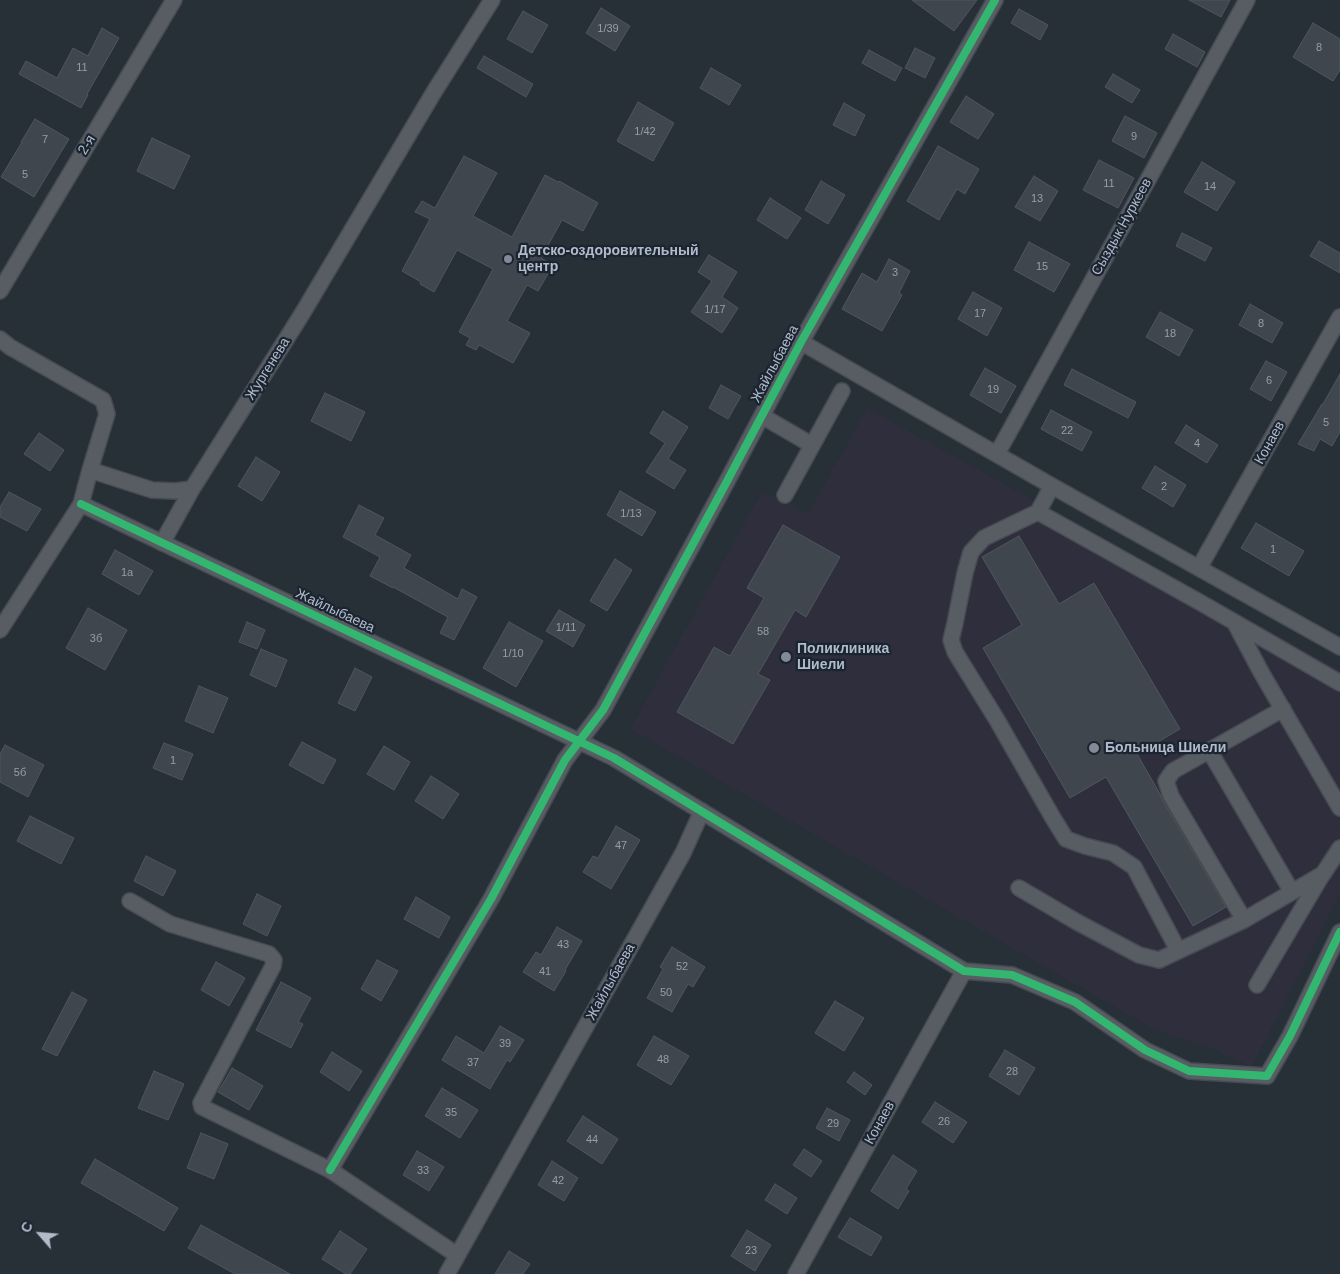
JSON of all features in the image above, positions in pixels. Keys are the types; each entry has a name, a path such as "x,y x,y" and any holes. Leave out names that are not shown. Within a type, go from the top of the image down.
{"street":[{"name":"2-я","path":"0,291 174,0"},
{"name":"Жургенева","path":"162,543 192,489 302,314 434,92 492,0"},
{"name":"Жайлыбаева","path":"579,741 603,710 726,485 801,342 995,0"},
{"name":"Сыздык Нуркеев","path":"997,454 1247,0"},
{"name":"Конаев","path":"1199,568 1340,317"},
{"path":"0,339 10,347 103,400 107,414 81,504 0,630"},
{"path":"801,342 1052,486 1340,647"},
{"path":"785,494 842,391"},
{"path":"762,416 812,445"},
{"path":"90,470 152,490 175,491 192,489"},
{"path":"1052,486 1038,512 984,538 971,552 964,573 951,640 955,652 1066,839 1113,853 1134,867 1178,950"},
{"name":"Жайлыбаева","path":"81,504 614,758 702,811 683,854 446,1274"},
{"path":"1038,512 1340,683"},
{"path":"1236,624 1260,672 1340,808"},
{"path":"1244,920 1176,804 1166,781 1173,771 1283,709"},
{"path":"330,1170 491,899 565,760 579,741"},
{"path":"1209,750 1292,892"},
{"path":"702,811 964,971 1012,975 1075,1002 1145,1050 1189,1071 1267,1076 1290,1036 1340,932"},
{"path":"1257,986 1340,848"},
{"path":"1019,888 1138,955 1159,960 1244,920 1323,874"},
{"path":"130,901 170,924 269,954 274,960 273,966 201,1103 202,1107 330,1170 458,1255"},
{"name":"Конаев","path":"796,1274 964,971"}],"shaded area":[{"name":"Больница Шиели","path":"867,408 1340,669 1340,894 1252,1067 1215,1050 1153,1029 630,729 762,491 808,514"}],"building":[{"path":"912,0 977,0 954,31"},
{"path":"1189,0 1230,0 1221,17"},
{"path":"601,8 630,26 615,51 586,33"},
{"path":"1019,9 1048,25 1040,40 1011,23"},
{"path":"523,11 548,25 532,53 507,39"},
{"path":"1313,23 1340,39 1340,70 1333,81 1293,57"},
{"path":"102,28 119,38 81,108 19,74 26,61 57,78 73,48 88,56"},
{"path":"1173,34 1205,52 1197,67 1165,49"},
{"path":"915,48 935,58 925,78 905,68"},
{"path":"869,50 902,68 895,81 862,63"},
{"path":"484,56 533,84 526,97 477,68"},
{"path":"711,68 741,85 729,105 700,88"},
{"path":"1113,74 1140,90 1132,103 1105,87"},
{"path":"966,96 994,114 978,139 950,122"},
{"path":"638,102 674,123 653,161 617,141"},
{"path":"844,103 865,115 855,136 833,125"},
{"path":"1125,116 1157,133 1144,158 1112,141"},
{"path":"35,119 69,139 34,197 1,177"},
{"path":"152,138 190,156 174,189 137,171"},
{"path":"938,146 979,169 965,194 957,189 939,220 907,201"},
{"name":"Детско-оздоровительный центр","path":"464,156 497,173 473,216 512,237 545,175 598,203 583,231 562,220 541,258 553,265 538,291 527,285 507,321 530,333 513,363 479,345 476,350 466,345 470,338 459,332 493,269 457,250 434,292 402,271 430,219 415,212 422,201 435,208"},
{"path":"1099,160 1134,178 1118,208 1083,190"},
{"path":"1202,162 1235,182 1217,211 1184,192"},
{"path":"1034,176 1058,191 1040,221 1015,207"},
{"path":"821,181 845,195 828,224 805,210"},
{"path":"770,198 801,218 787,239 757,220"},
{"path":"1182,233 1212,248 1205,261 1176,246"},
{"path":"1319,241 1340,253 1340,273 1310,256"},
{"path":"1029,242 1070,264 1054,292 1014,270"},
{"path":"709,255 737,272 722,297 738,308 722,333 691,312 712,281 698,272"},
{"path":"889,259 910,271 899,293 902,295 882,331 842,309 862,273 877,282"},
{"path":"973,292 1002,308 987,336 958,319"},
{"path":"1250,304 1283,323 1272,343 1239,325"},
{"path":"1160,312 1193,330 1179,356 1146,337"},
{"path":"1266,361 1287,372 1271,401 1250,389"},
{"path":"985,368 1016,386 1001,413 970,395"},
{"path":"1072,369 1136,402 1128,418 1064,385"},
{"path":"1340,374 1340,432 1332,446 1320,439 1314,451 1298,444 1323,404"},
{"path":"721,385 741,396 728,419 709,408"},
{"path":"325,393 365,412 351,441 311,421"},
{"path":"1051,410 1092,432 1082,451 1041,429"},
{"path":"663,411 688,427 668,459 686,470 674,489 646,472 665,443 650,433"},
{"path":"1186,425 1218,445 1207,463 1175,443"},
{"path":"39,433 64,450 50,471 24,454"},
{"path":"256,457 280,472 262,501 238,486"},
{"path":"1155,466 1186,485 1173,507 1142,488"},
{"path":"620,491 656,512 642,536 607,515"},
{"path":"9,492 41,509 27,531 0,517 0,507"},
{"path":"359,505 384,518 375,535 411,555 404,568 458,599 462,589 477,597 454,640 440,633 448,617 370,576 380,557 343,537"},
{"path":"1256,523 1304,551 1289,576 1241,548"},
{"name":"Поликлиника Шиели","path":"783,525 840,557 806,617 795,610 758,674 770,680 733,744 677,712 714,647 730,656 764,598 747,588"},
{"name":"Больница Шиели","path":"1019,536 1059,604 1094,583 1180,729 1137,754 1226,907 1193,926 1106,777 1070,798 983,648 1022,625 982,557"},
{"path":"115,550 153,571 139,595 102,574"},
{"path":"615,559 632,570 607,611 590,601"},
{"path":"88,608 127,630 105,670 66,648"},
{"path":"559,610 585,625 573,647 546,631"},
{"path":"247,622 265,630 257,649 239,642"},
{"path":"509,622 543,641 516,687 483,668"},
{"path":"261,649 287,660 276,687 250,675"},
{"path":"355,668 372,677 355,711 338,703"},
{"path":"199,686 228,698 213,733 185,721"},
{"path":"302,742 336,760 323,784 289,765"},
{"path":"164,743 193,754 182,780 153,768"},
{"path":"5,745 44,765 28,797 0,782 0,754"},
{"path":"384,746 410,762 394,790 367,774"},
{"path":"431,776 459,794 443,819 415,801"},
{"path":"30,816 74,838 61,864 17,841"},
{"path":"616,826 640,840 611,889 583,872 593,856 598,858"},
{"path":"146,856 176,871 163,896 134,881"},
{"path":"257,894 281,906 267,936 243,924"},
{"path":"416,897 450,917 439,938 404,919"},
{"path":"557,927 582,941 554,991 523,972 536,952 541,955"},
{"path":"672,947 705,967 693,987 688,984 672,1012 647,998 663,969 660,967"},
{"path":"377,960 398,971 381,1001 361,989"},
{"path":"216,962 245,978 229,1006 201,990"},
{"path":"281,982 311,998 298,1022 303,1024 291,1048 256,1030"},
{"path":"72,992 87,1000 57,1056 42,1049"},
{"path":"835,1001 864,1018 844,1051 815,1033"},
{"path":"500,1026 524,1040 510,1062 507,1060 490,1089 442,1060 456,1036 484,1053"},
{"path":"654,1036 689,1056 671,1085 637,1065"},
{"path":"1005,1050 1035,1068 1019,1095 989,1076"},
{"path":"332,1052 362,1071 349,1091 320,1072"},
{"path":"232,1068 263,1086 249,1110 218,1092"},
{"path":"154,1071 184,1084 168,1120 138,1108"},
{"path":"854,1072 872,1085 865,1095 847,1082"},
{"path":"442,1088 478,1110 460,1138 425,1116"},
{"path":"935,1102 967,1122 953,1143 922,1122"},
{"path":"827,1108 850,1120 839,1141 816,1128"},
{"path":"583,1116 618,1139 602,1164 567,1141"},
{"path":"201,1133 228,1144 214,1179 187,1168"},
{"path":"804,1149 822,1161 811,1177 793,1165"},
{"path":"417,1151 444,1167 429,1191 403,1175"},
{"path":"893,1155 917,1171 906,1189 909,1191 898,1209 871,1191"},
{"path":"95,1159 178,1208 164,1231 81,1183"},
{"path":"552,1161 578,1178 564,1201 538,1185"},
{"path":"775,1184 797,1198 787,1214 765,1200"},
{"path":"850,1218 882,1237 871,1256 838,1237"},
{"path":"201,1225 290,1274 235,1274 188,1248"},
{"path":"747,1230 771,1245 755,1271 731,1256"},
{"path":"340,1231 367,1249 350,1274 346,1274 322,1259"},
{"path":"509,1251 530,1264 523,1274 495,1274"}],"cycle path":[{"path":"330,1170 491,899 565,760 603,710 801,342 995,0"},
{"path":"81,504 614,758 964,971 1012,975 1075,1002 1145,1050 1189,1071 1267,1076 1290,1036 1340,932"}],"place":[{"name":"Детско-оздоровительный центр","path":"508,259"},
{"name":"Поликлиника Шиели","path":"786,657"},
{"name":"Больница Шиели","path":"1094,748"}]}
